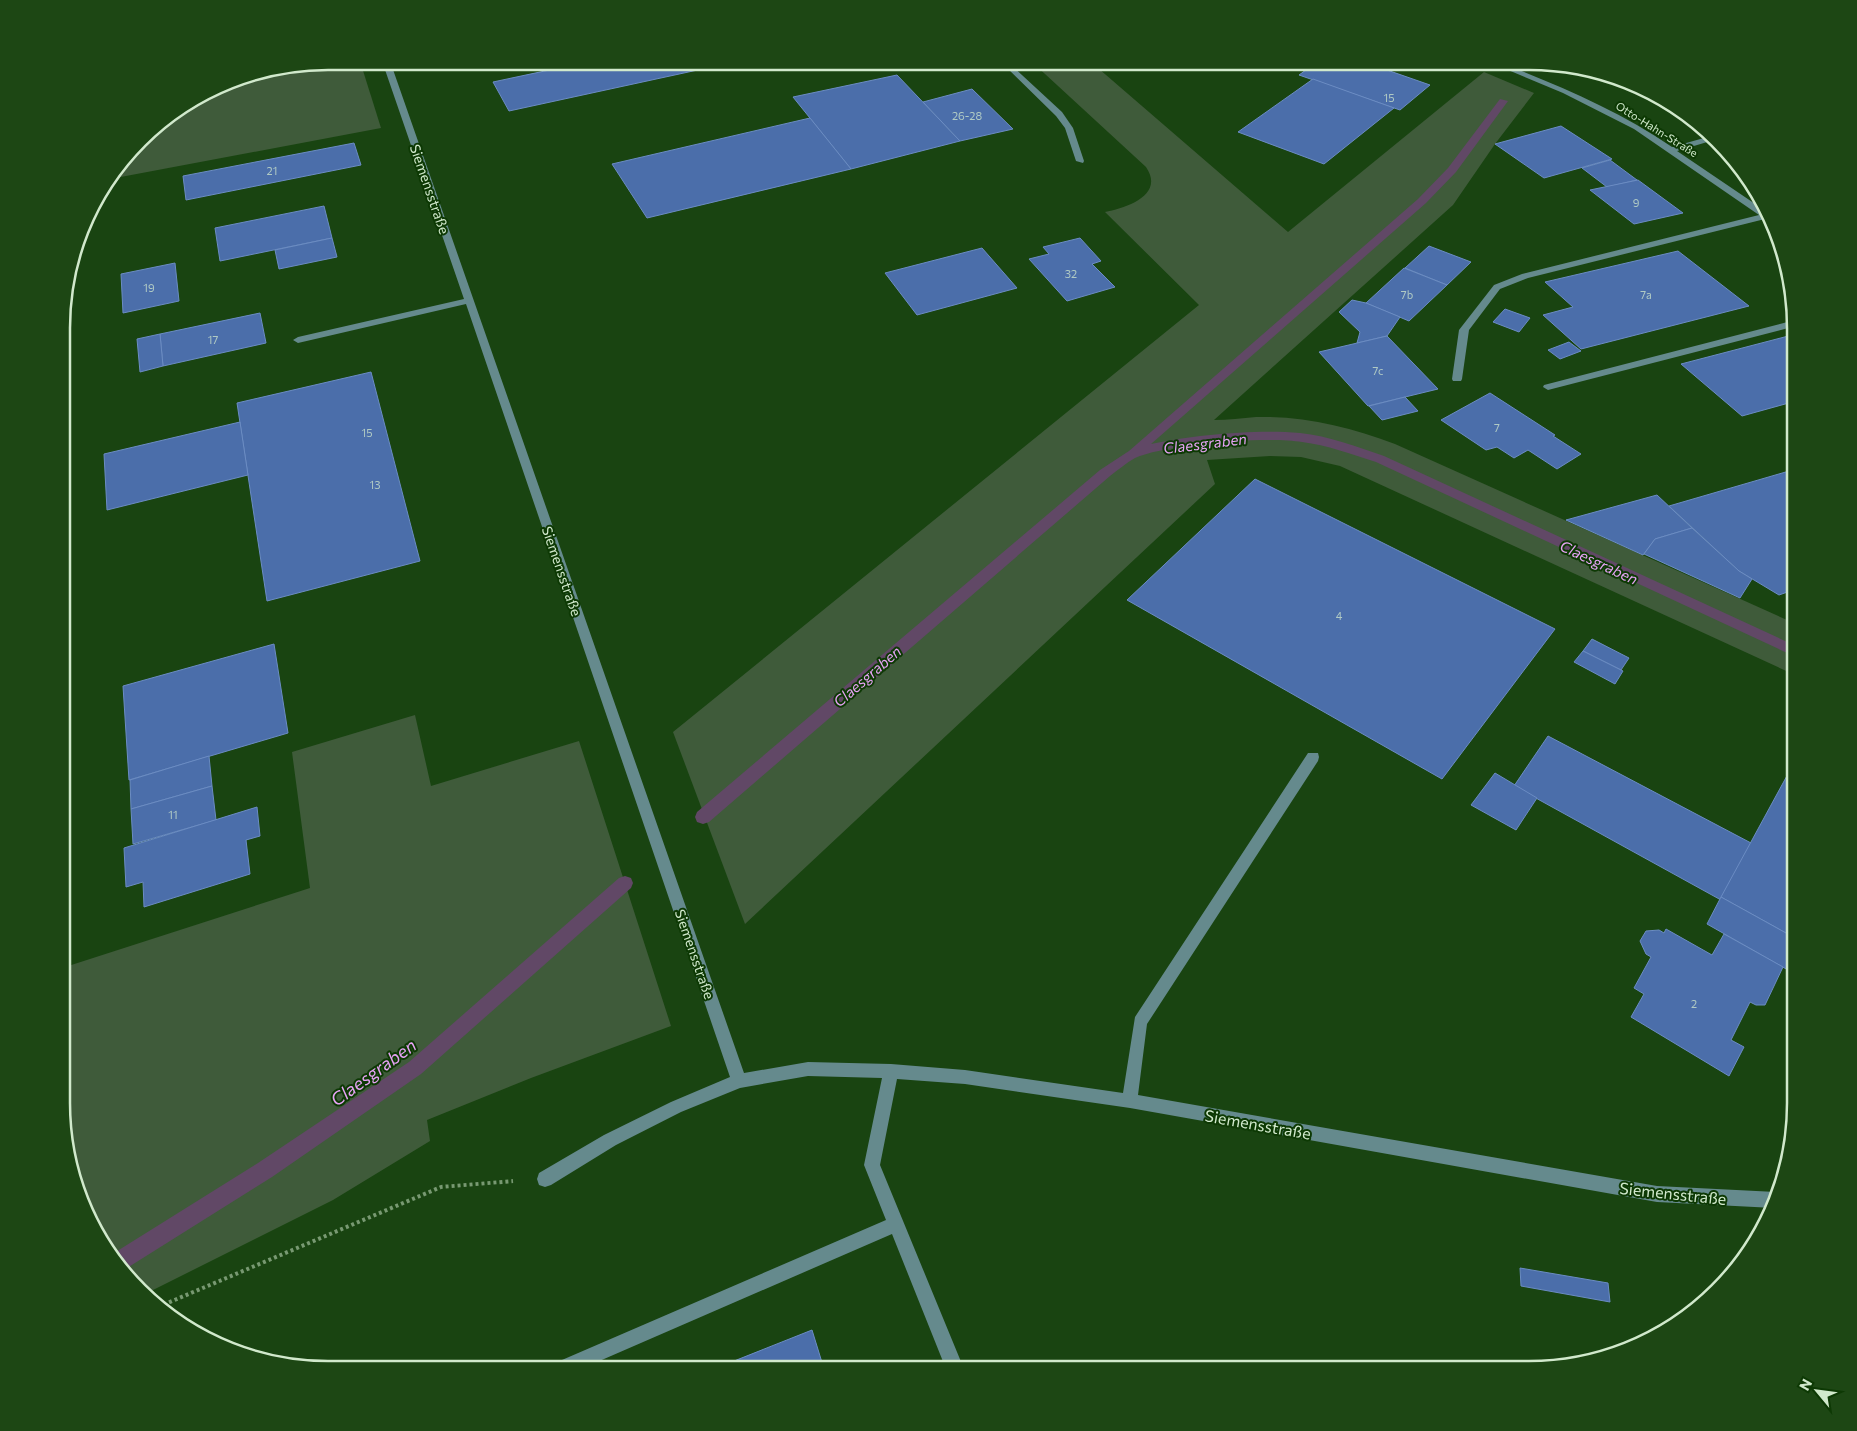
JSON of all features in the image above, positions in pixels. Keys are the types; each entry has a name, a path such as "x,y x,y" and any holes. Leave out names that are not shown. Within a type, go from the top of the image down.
{"street":[{"name":"Siemensstraße","path":"389,70 739,1081"},
{"path":"1012,70 1059,114 1069,128 1080,161"},
{"name":"Otto-Hahn-Straße","path":"1512,70 1602,108 1637,127 1758,210"},
{"path":"1671,150 1705,140"},
{"path":"1457,379 1464,330 1496,287 1525,276 1763,220"},
{"path":"298,340 468,301"},
{"path":"1548,387 1787,325"},
{"path":"1130,1101 1140,1022 1313,758"},
{"name":"Siemensstraße","path":"545,1179 610,1140 676,1107 739,1081 808,1069 966,1077 1130,1101 1657,1194 1768,1200"},
{"path":"891,1072 872,1165 951,1361"},
{"path":"579,1361 896,1224"}],"path":[{"path":"166,1304 441,1187 545,1179"}],"green space":[{"path":"363,70 381,128 119,177 134,158 171,123 199,105 229,90 278,75 294,72"},
{"path":"1041,70 1100,70 1288,232 1484,72 1534,93 1495,144 1453,205 1214,420 1256,417 1292,418 1361,432 1395,444 1787,620 1787,671 1340,466 1301,457 1270,456 1207,460 1215,484 745,924 673,732 1199,305 1105,212 1133,203 1147,192 1151,185 1151,177 1146,167"},
{"path":"415,715 431,786 579,741 671,1026 531,1078 427,1120 430,1141 333,1200 152,1291 123,1260 105,1232 90,1202 79,1170 72,1137 70,1103 70,965 310,888 292,752"}],"building":[{"path":"550,70 698,70 509,111 493,82"},
{"path":"1306,70 1387,70 1430,85 1400,110 1299,75"},
{"path":"897,75 960,141 851,169 793,97"},
{"path":"1313,79 1394,108 1324,164 1238,132"},
{"path":"972,89 1013,129 960,141 923,102"},
{"path":"810,118 851,169 647,218 612,164"},
{"path":"1561,126 1612,159 1544,178 1495,144"},
{"path":"354,143 361,165 186,200 183,176"},
{"path":"1610,160 1637,180 1607,187 1582,168"},
{"path":"1638,180 1683,213 1634,224 1590,190"},
{"path":"324,206 332,238 220,261 215,228"},
{"path":"332,238 337,257 279,269 275,250"},
{"path":"1080,238 1101,261 1092,264 1115,287 1067,301 1029,259 1049,254 1043,247"},
{"path":"1429,246 1471,262 1447,285 1405,268"},
{"path":"982,248 1017,288 917,315 885,273"},
{"path":"1678,251 1749,306 1581,349 1543,315 1573,307 1545,282"},
{"path":"175,263 179,301 123,313 121,274"},
{"path":"1404,268 1447,285 1409,321 1366,303"},
{"path":"1352,300 1366,303 1400,317 1387,336 1357,343 1360,332 1339,312"},
{"path":"1505,309 1530,318 1519,332 1493,322"},
{"path":"260,313 266,343 163,366 160,334"},
{"path":"160,334 163,366 140,372 137,339"},
{"path":"1387,336 1438,389 1368,406 1319,352"},
{"path":"1787,336 1787,404 1742,416 1681,364"},
{"path":"1569,342 1581,351 1560,359 1548,350"},
{"path":"371,372 420,561 267,601 237,403"},
{"path":"1490,393 1581,454 1557,469 1528,450 1514,458 1497,447 1486,450 1441,420"},
{"path":"1405,397 1418,411 1382,420 1369,406"},
{"path":"240,422 248,475 107,510 104,454"},
{"path":"1787,472 1787,592 1779,595 1739,571 1669,506"},
{"path":"1255,479 1555,629 1442,779 1127,600"},
{"path":"1657,495 1692,528 1655,539 1643,555 1566,520"},
{"path":"1692,528 1739,571 1752,579 1740,598 1644,554 1655,539"},
{"path":"1592,639 1629,658 1621,670 1583,651"},
{"path":"274,644 288,733 129,780 123,686"},
{"path":"1583,651 1623,671 1615,684 1574,662"},
{"path":"1548,736 1751,843 1721,900 1514,786"},
{"path":"209,756 212,786 131,809 130,780"},
{"path":"1495,773 1537,798 1516,830 1471,805"},
{"path":"1787,776 1787,934 1721,897"},
{"path":"212,786 216,820 133,844 131,809"},
{"path":"257,807 260,836 246,840 250,874 144,907 143,882 126,887 124,848"},
{"path":"1721,897 1787,934 1787,969 1707,924"},
{"path":"1666,929 1712,955 1724,934 1783,967 1765,1005 1756,1005 1750,1002 1731,1040 1744,1047 1729,1076 1631,1017 1644,994 1634,988 1651,957 1646,954 1640,941 1646,931 1659,930 1664,933"},
{"path":"1520,1268 1608,1283 1610,1302 1521,1286"},
{"path":"812,1330 822,1361 734,1361"}],"waterway":[{"path":"1135,451 1422,201 1452,170 1503,101"},
{"name":"Claesgraben","path":"703,817 1105,473 1129,456 1151,448 1176,443 1257,437 1299,437 1327,442 1380,459 1787,648"},
{"name":"Claesgraben","path":"123,1259 265,1170 415,1068 625,883"}]}
